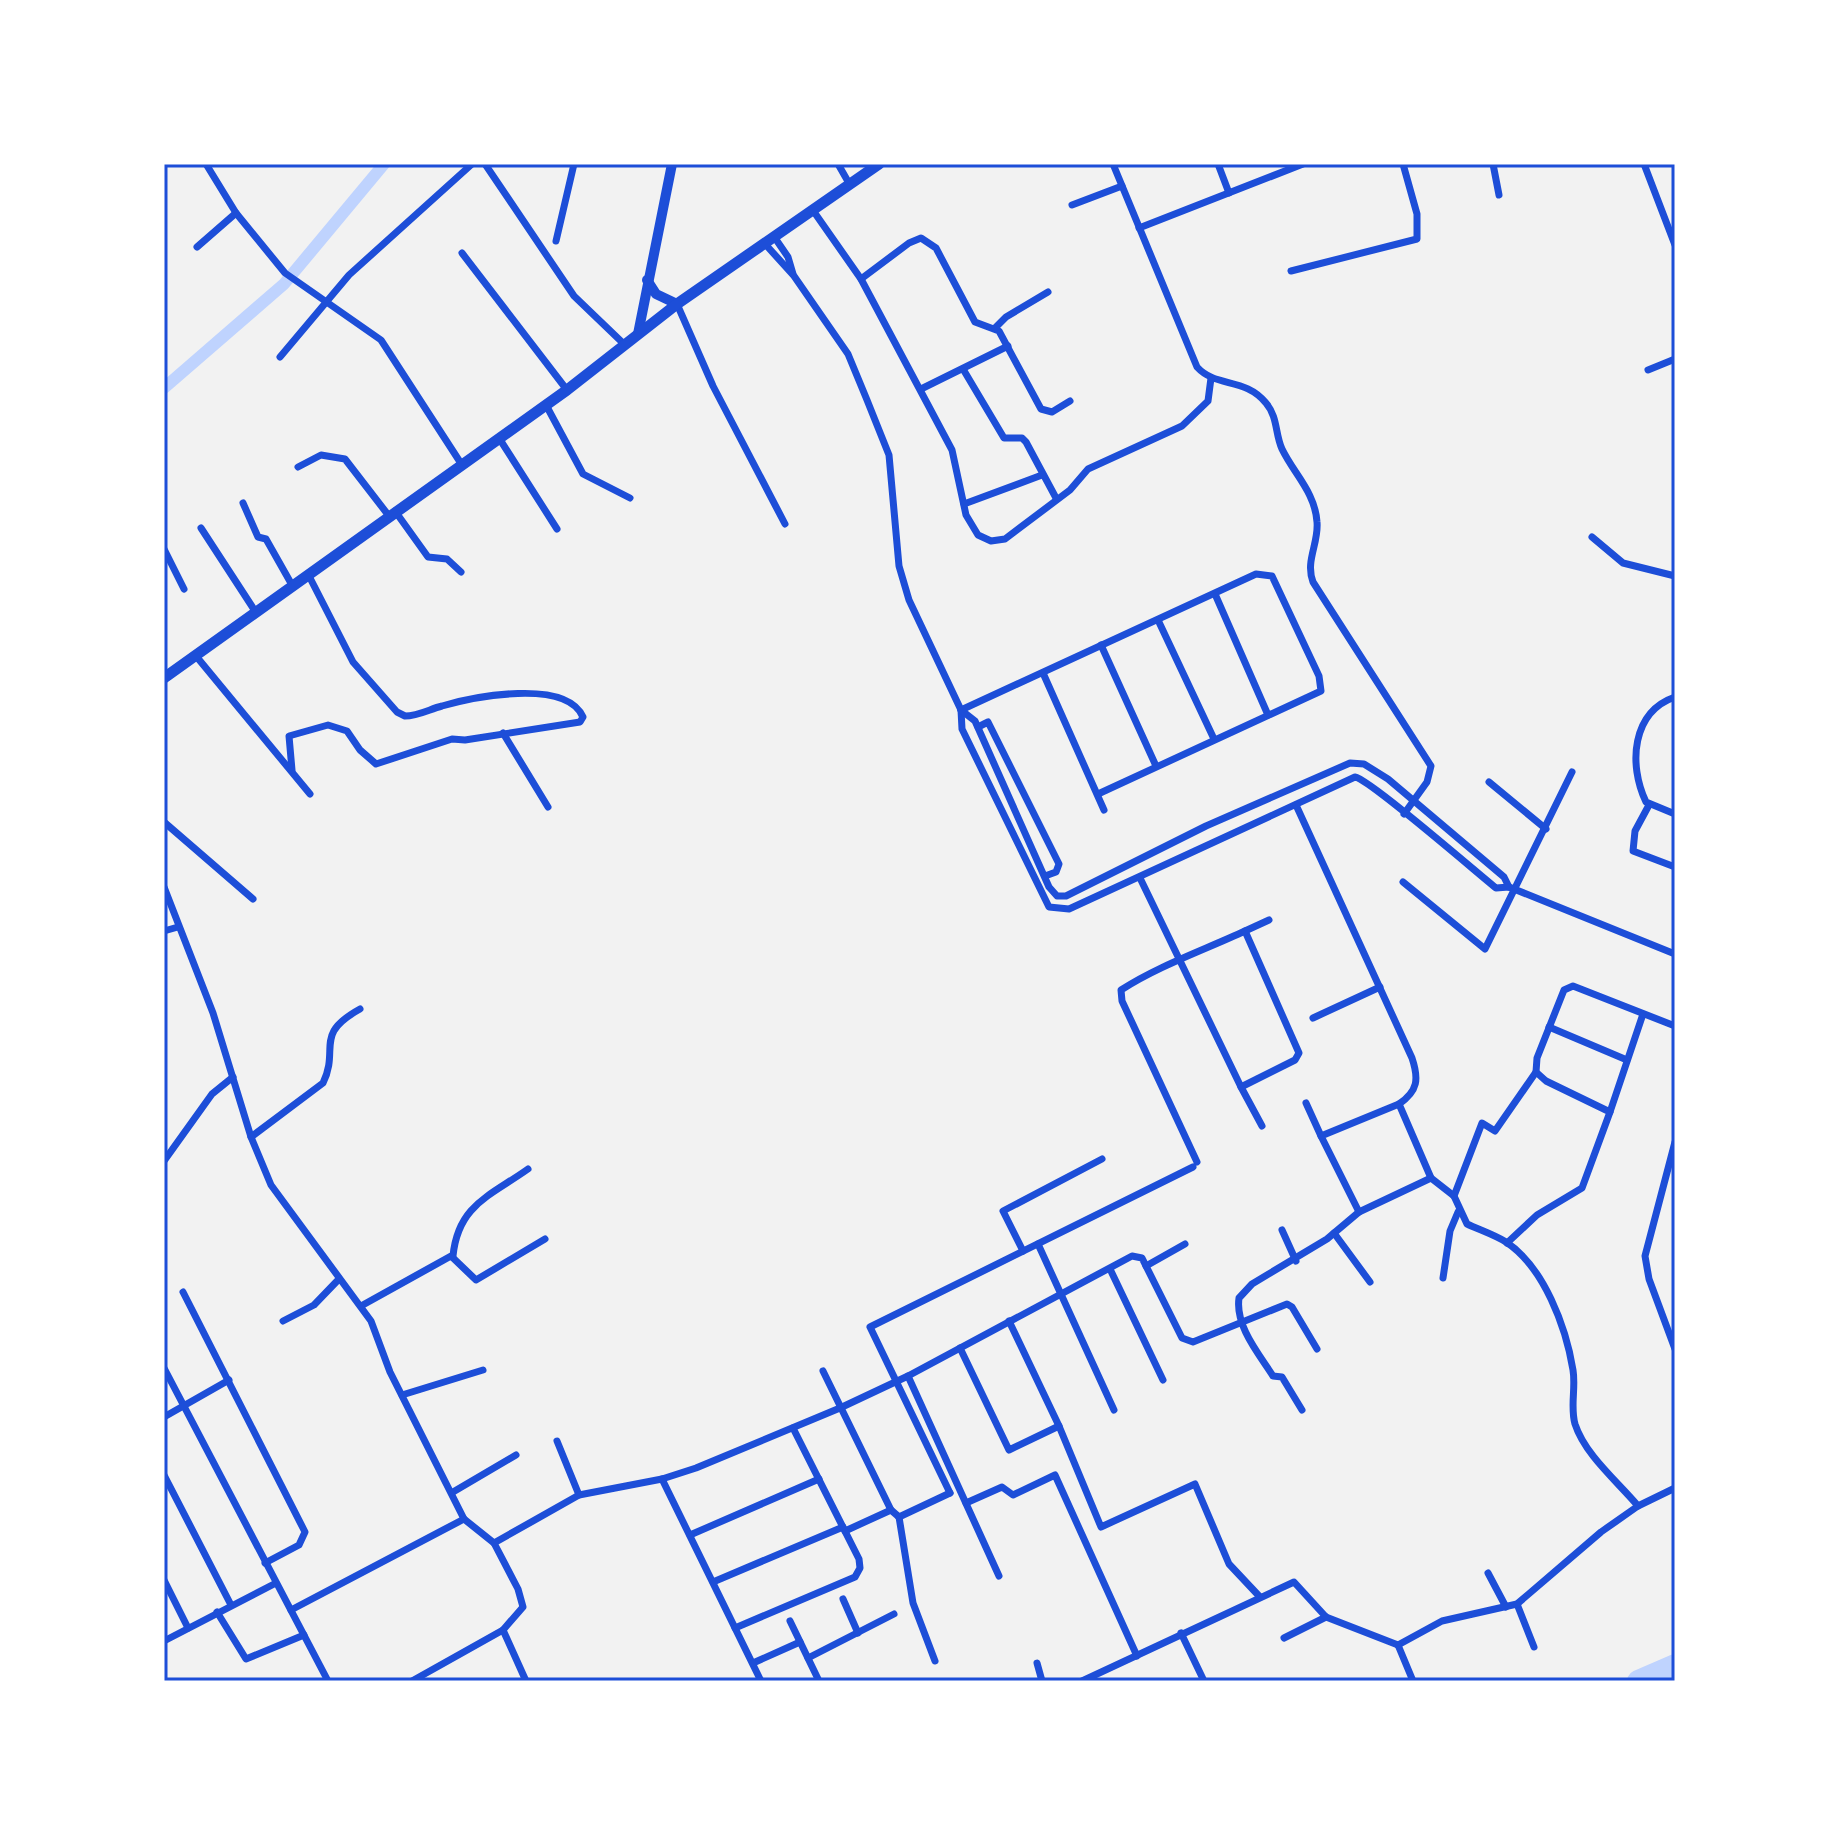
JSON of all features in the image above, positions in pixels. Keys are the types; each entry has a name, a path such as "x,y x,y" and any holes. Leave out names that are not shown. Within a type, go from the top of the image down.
{"main road":[{"path":"638,334 672,164"},
{"path":"164,678 567,390 677,304 879,164"},
{"path":"647,280 656,294 677,304"}],"street":[{"path":"206,164 236,213 285,273 381,340 462,466"},
{"path":"280,357 349,275 472,164"},
{"path":"485,164 574,296 625,345"},
{"path":"556,241 574,164"},
{"path":"838,164 850,185"},
{"path":"1113,164 1197,367 1211,378 1240,383 1265,401 1274,415 1282,449 1308,491 1317,515 1317,542 1309,569 1313,582 1431,766 1432,772 1404,814"},
{"path":"1218,164 1229,193"},
{"path":"1139,228 1303,164"},
{"path":"1291,271 1417,239 1417,214 1403,164"},
{"path":"1493,164 1499,195"},
{"path":"1644,164 1675,245"},
{"path":"1072,205 1122,186"},
{"path":"812,209 861,279 952,450 973,532 991,541 1005,539 1070,490 1088,469 1182,426 1208,401 1211,378"},
{"path":"197,247 236,213"},
{"path":"861,279 909,243 921,238 936,248 975,322 995,328 1008,346 1041,409 1052,412 1070,401"},
{"path":"770,242 778,262 794,276 848,354 889,455 899,566 909,600 961,710 978,727 1053,893 1066,896 1206,826 1350,763 1375,770 1504,877 1513,890"},
{"path":"462,253 567,390"},
{"path":"995,328 1006,317 1048,292"},
{"path":"677,304 713,386 785,524"},
{"path":"921,389 1008,346"},
{"path":"1648,370 1675,359"},
{"path":"963,369 1004,438 1022,438 1026,442 1056,498"},
{"path":"546,405 583,474 630,498"},
{"path":"499,438 557,529"},
{"path":"298,467 321,455 345,459 428,557 447,559 461,572"},
{"path":"964,504 1042,475"},
{"path":"243,503 258,537 266,539 292,585"},
{"path":"201,528 255,611"},
{"path":"1592,537 1623,563 1675,576"},
{"path":"164,549 184,589"},
{"path":"961,710 1262,572 1272,576 1319,676 1322,687 1318,694 1098,794"},
{"path":"292,770 289,736 328,725 347,731 360,750 376,764 438,741 580,722 583,717 571,704 524,692 444,705 412,716 397,712 353,662 308,574"},
{"path":"1215,594 1268,715"},
{"path":"1158,620 1214,739"},
{"path":"1101,645 1156,766"},
{"path":"196,656 310,794"},
{"path":"1043,673 1104,810"},
{"path":"1675,697 1649,710 1640,726 1635,755 1642,793 1649,805 1675,814"},
{"path":"961,710 962,729 1049,907 1069,909 1355,777 1364,778 1496,888 1513,890 1675,954"},
{"path":"978,727 988,722 1059,864 1056,872 1045,876"},
{"path":"503,733 548,807"},
{"path":"1403,882 1485,949 1572,772"},
{"path":"1489,782 1546,829"},
{"path":"1296,805 1380,987 1415,1068 1417,1085 1412,1095 1399,1104 1321,1136"},
{"path":"1649,805 1635,831 1633,851 1675,867"},
{"path":"164,822 253,899"},
{"path":"1206,826 1214,844"},
{"path":"1140,878 1262,1126"},
{"path":"164,887 213,1013 251,1137 271,1185 371,1321 402,1395 464,1519 494,1543 522,1599 523,1607 503,1630 412,1681"},
{"path":"950,1493 870,1327 1195,1165 1121,996 1127,986 1269,920"},
{"path":"164,931 178,927"},
{"path":"1241,1087 1295,1060 1299,1053 1245,931"},
{"path":"1638,1506 1581,1437 1573,1413 1573,1370 1561,1325 1538,1278 1507,1243 1467,1224 1458,1212 1454,1196 1482,1123 1495,1131 1536,1072 1562,993 1570,986 1675,1026"},
{"path":"1313,1018 1380,987"},
{"path":"251,1137 323,1083 329,1039 336,1024 360,1009"},
{"path":"1507,1243 1537,1215 1582,1188 1643,1014"},
{"path":"1549,1027 1627,1060"},
{"path":"1536,1072 1546,1081 1610,1112"},
{"path":"164,1161 212,1094 233,1077"},
{"path":"1306,1103 1359,1212"},
{"path":"1399,1104 1431,1178 1454,1196"},
{"path":"1675,1142 1645,1256 1649,1279 1675,1349"},
{"path":"1023,1251 1003,1211 1102,1159"},
{"path":"453,1256 458,1226 466,1213 528,1169"},
{"path":"1302,1410 1282,1377 1273,1376 1241,1322 1238,1306 1245,1291 1296,1261 1359,1212 1431,1178"},
{"path":"1443,1278 1450,1231 1458,1212"},
{"path":"1282,1230 1296,1261"},
{"path":"1334,1233 1370,1282"},
{"path":"453,1256 476,1280 545,1239"},
{"path":"1038,1244 1114,1410"},
{"path":"1146,1266 1185,1244"},
{"path":"494,1543 579,1495 662,1479 840,1408 897,1382 1137,1255 1146,1266 1182,1338 1193,1342 1287,1304 1292,1307 1317,1349"},
{"path":"361,1306 453,1256"},
{"path":"1110,1269 1163,1380"},
{"path":"283,1321 314,1305 339,1279"},
{"path":"183,1292 305,1537 299,1545 265,1563"},
{"path":"1009,1321 1059,1426 1101,1527 1195,1484 1229,1564 1260,1597"},
{"path":"960,1348 1009,1450 1059,1426"},
{"path":"164,1368 328,1681"},
{"path":"402,1395 483,1370"},
{"path":"823,1371 891,1510 899,1517 913,1603 935,1661"},
{"path":"908,1376 999,1576"},
{"path":"164,1417 229,1380"},
{"path":"735,1628 855,1577 861,1565 793,1428"},
{"path":"557,1441 579,1495"},
{"path":"453,1492 516,1455"},
{"path":"164,1475 231,1605"},
{"path":"966,1503 1002,1487 1013,1495 1055,1475 1137,1656"},
{"path":"662,1479 761,1681"},
{"path":"690,1535 819,1479"},
{"path":"899,1517 950,1493 957,1483"},
{"path":"1398,1645 1442,1621 1517,1604 1585,1545 1638,1506 1675,1488"},
{"path":"713,1582 891,1510"},
{"path":"291,1610 464,1519"},
{"path":"1488,1573 1506,1607"},
{"path":"164,1580 188,1628"},
{"path":"1085,1680 1181,1633 1189,1634 1294,1582 1326,1617 1398,1645 1413,1681"},
{"path":"164,1641 276,1583"},
{"path":"843,1599 858,1633"},
{"path":"1517,1604 1534,1647"},
{"path":"217,1612 246,1659 304,1635"},
{"path":"808,1658 894,1614"},
{"path":"1284,1638 1326,1617"},
{"path":"790,1621 819,1681"},
{"path":"503,1630 526,1681"},
{"path":"1181,1633 1204,1681"},
{"path":"753,1663 800,1642"},
{"path":"1037,1663 1042,1681"}],"waterway":[{"path":"164,388 284,284 384,164"},
{"path":"1638,1681 1675,1665"}]}
